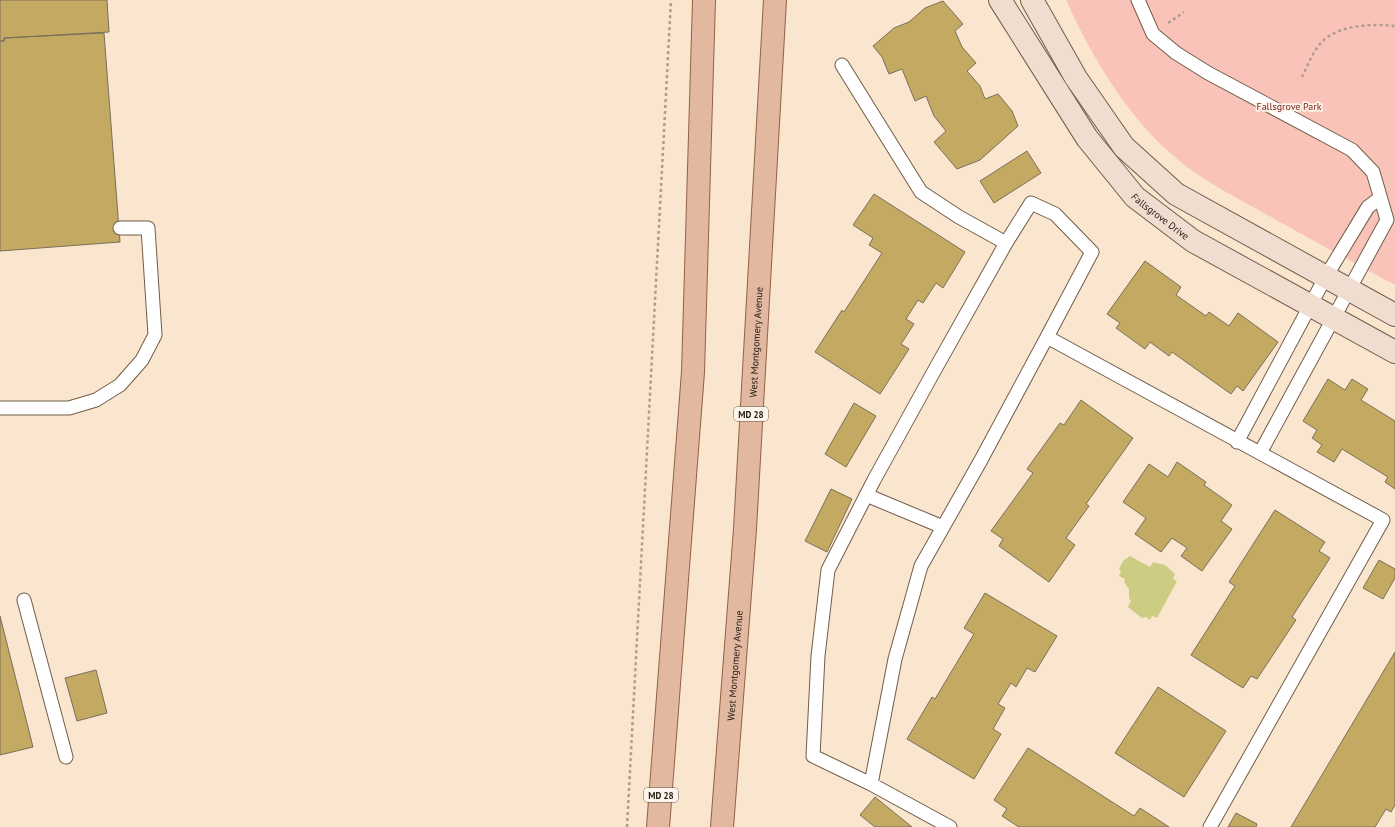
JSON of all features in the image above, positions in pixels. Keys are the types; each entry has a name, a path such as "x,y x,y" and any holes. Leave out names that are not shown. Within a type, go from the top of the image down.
{"main road":[{"name":"MD 28","path":"658,827 693,372 704,0"},
{"name":"West Montgomery Avenue","path":"722,827 745,529 775,0"}],"street":[{"name":"Fallsgrove Drive","path":"1000,0 1087,138 1135,197 1193,241 1395,352"},
{"path":"1032,0 1076,78 1124,147 1176,194 1325,278 1395,315"}],"lane":[{"path":"1138,0 1153,34 1176,53 1352,150 1373,172 1387,220 1350,291 1260,454"},
{"path":"842,65 921,192 959,217 1006,243"},
{"path":"1237,442 1312,306 1325,278 1368,207 1380,198"},
{"path":"871,784 895,659 921,566 1048,337 1092,252 1054,214 1031,203 1006,243 866,495 828,570 818,656 813,756 871,784 950,827"},
{"path":"0,408 70,408 96,400 120,385 142,360 155,335 148,228 120,228"},
{"path":"1048,337 1237,442 1383,520 1210,827"},
{"path":"866,495 943,528"},
{"path":"24,600 66,757"}],"path":[{"path":"627,827 671,0"},
{"path":"1302,77 1317,49 1325,39 1344,30 1359,26 1395,26"}],"green space":[{"name":"Fallsgrove Park","path":"1066,0 1395,0 1395,285 1219,188 1193,171 1169,152 1137,119 1110,81 1086,41"}],"shaded area":[{"path":"1130,556 1150,567 1153,562 1165,565 1175,574 1173,579 1177,581 1157,618 1152,616 1150,620 1146,617 1142,618 1128,607 1131,600 1129,599 1129,589 1124,582 1125,579 1119,576 1121,572 1119,569 1123,561"}],"building":[{"path":"0,0 107,0 109,32 4,38 4,41 0,41"},
{"path":"943,1 963,24 955,31 962,47 976,63 967,71 980,86 985,99 998,94 1012,111 1018,126 980,160 957,169 934,142 946,131 934,116 926,96 915,101 902,69 889,74 882,57 873,46 894,28 909,22 925,8"},
{"path":"104,33 120,242 0,251 0,41 4,41 4,38"},
{"path":"1027,151 1041,173 994,203 980,181"},
{"path":"874,194 965,252 943,288 936,283 923,303 918,300 906,319 914,324 901,344 909,349 880,394 815,352 842,310 844,312 882,253 869,245 873,238 853,225"},
{"path":"1145,261 1181,287 1176,295 1206,316 1209,312 1229,326 1238,313 1278,342 1243,391 1237,386 1231,394 1172,352 1169,356 1150,342 1145,349 1116,328 1120,323 1107,314"},
{"path":"1328,379 1345,390 1352,379 1368,389 1361,400 1395,421 1395,489 1385,482 1388,477 1342,449 1334,462 1317,452 1322,445 1312,438 1317,430 1303,421"},
{"path":"1081,400 1133,438 1086,504 1089,506 1066,538 1075,545 1049,582 999,546 1003,539 991,531 1033,473 1027,469 1060,423 1064,425"},
{"path":"854,403 876,416 846,467 825,454"},
{"path":"1177,462 1206,482 1204,485 1232,505 1221,521 1232,529 1202,571 1181,556 1187,548 1172,538 1161,552 1135,534 1146,518 1123,502 1149,464 1168,477"},
{"path":"831,489 852,499 827,552 805,541"},
{"path":"1275,510 1325,542 1319,551 1330,558 1292,617 1296,620 1257,679 1251,676 1243,688 1191,655 1235,586 1229,582"},
{"path":"1379,560 1395,569 1395,578 1383,599 1363,588"},
{"path":"985,593 1057,636 1035,672 1027,668 1016,687 1011,683 998,704 1005,708 993,729 1001,734 974,779 907,739 932,697 935,699 974,634 964,628"},
{"path":"0,616 33,747 0,755"},
{"path":"1395,652 1395,805 1391,812 1386,809 1375,827 1291,827"},
{"path":"96,670 107,713 77,721 65,678"},
{"path":"1158,687 1226,731 1184,797 1115,753"},
{"path":"1028,748 1134,816 1140,808 1169,827 1019,827 1002,816 1007,809 994,800"},
{"path":"875,797 912,827 875,827 860,815"},
{"path":"1236,813 1257,824 1256,827 1228,827"}]}
